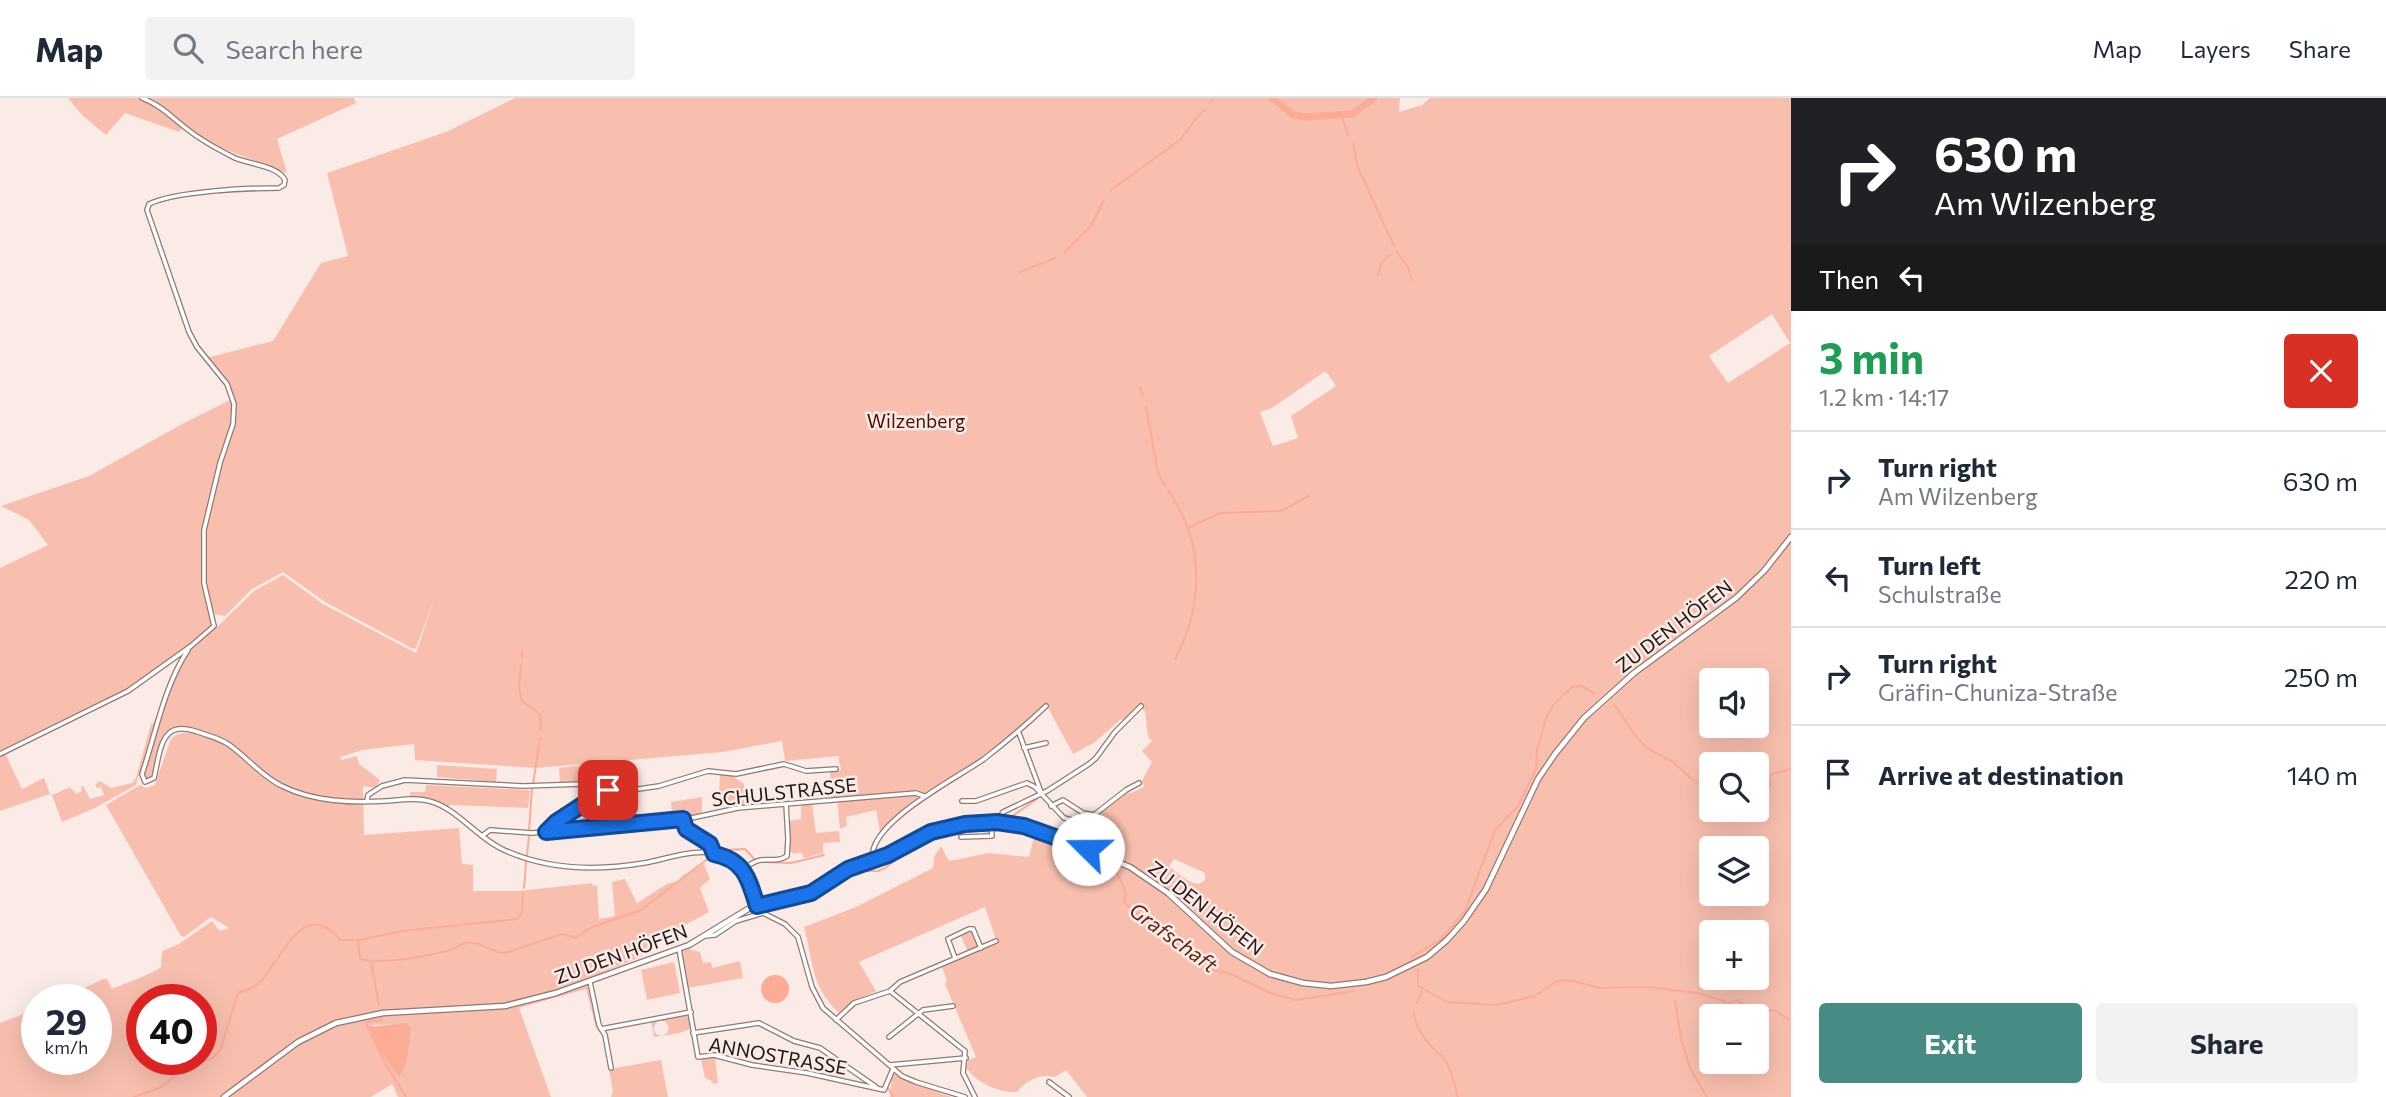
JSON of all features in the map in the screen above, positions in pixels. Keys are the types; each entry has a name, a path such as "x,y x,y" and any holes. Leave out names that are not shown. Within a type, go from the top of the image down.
{"street":[{"path":"0,754 122,695 191,646 214,626 204,583 204,530 220,463 233,424 234,404 227,384 197,347 189,332 148,218 147,208 153,202 170,197 279,188 285,181 278,172 247,163 213,146 188,130 164,109 142,98"},
{"name":"ZU DEN HÖFEN","path":"224,1097 298,1042 330,1025 374,1014 518,1004 590,982 678,949 705,936 736,915 758,906 811,893 848,869 936,831 965,824 994,822 1048,833 1129,867 1168,893 1232,953 1270,974 1303,983 1331,986 1386,977 1427,957 1464,921 1486,889 1538,779 1584,718 1634,673 1736,598 1791,537"},
{"path":"191,646 178,668 162,709 142,774 143,781 150,782 153,778 167,734 176,729 186,729 224,742 268,778 308,797 367,801 418,799 434,802 482,836 512,853 559,867 624,865 689,854 726,857 748,876 763,913 785,923 798,937 815,994 823,1008 891,1067 916,1082 965,1097"},
{"path":"170,661 178,668"},
{"path":"873,860 877,841 899,816 924,796 968,770 1018,733 1046,706"},
{"path":"961,837 992,836 994,822 1003,812 1041,794 1097,758 1107,741 1141,706"},
{"path":"1018,733 1041,794"},
{"path":"1024,748 1046,743"},
{"path":"367,801 368,794 382,786 414,780 530,786 580,784 625,791 652,788 708,771 736,774 784,764 804,771 836,769"},
{"path":"962,801 976,801 1027,783 1035,787 1067,820 1087,824"},
{"path":"1052,806 1063,800 1078,810 1094,815 1139,783"},
{"path":"546,832 556,822 605,790"},
{"name":"SCHULSTRASSE","path":"482,836 490,830 546,832 683,819 730,809 916,793 924,796"},
{"path":"743,870 756,860 782,859 787,856 786,804"},
{"path":"683,819 686,829 710,844 714,854"},
{"path":"705,936 763,913"},
{"path":"955,959 948,942 954,936 972,929 981,948"},
{"path":"836,1020 855,1002 890,991 900,982 996,941"},
{"name":"ANNOSTRASSE","path":"678,949 698,1057 713,1055 751,1065 807,1073 879,1089"},
{"path":"590,982 601,1029 606,1037 611,1068"},
{"path":"890,991 964,1050 966,1058 963,1073 975,1097"},
{"path":"889,1037 917,1014 930,1008 953,1006"},
{"path":"601,1029 691,1012"},
{"name":"ANNOSTRASSE","path":"693,1033 759,1023 794,1041 820,1048 879,1089"},
{"path":"891,1067 966,1058"},
{"path":"879,1089 884,1090 891,1067"},
{"path":"1049,1082 1069,1097"}],"green space":[{"path":"68,98 354,98 356,103 277,139 287,173 216,146 185,125 179,132 125,113 106,135 82,115"},
{"name":"Wilzenberg","path":"515,98 1400,98 1399,112 1422,105 1430,98 1791,98 1791,1097 1087,1097 1066,1070 1055,1077 1033,1079 1017,1092 1003,1091 982,1082 966,1068 968,1060 976,1057 945,984 947,980 941,964 968,952 960,934 973,931 978,947 996,940 985,907 859,962 876,991 850,1003 839,1013 818,983 804,927 856,907 933,868 934,857 941,846 949,861 989,853 1029,857 1038,821 1085,838 1093,818 1125,792 1131,793 1144,787 1142,781 1152,762 1142,751 1152,741 1148,737 1145,711 1139,707 1095,742 1073,754 1046,704 985,756 914,802 880,832 876,810 846,817 847,826 840,829 837,799 831,799 830,771 841,770 838,756 785,761 782,741 723,752 536,768 415,760 414,744 363,750 340,757 342,760 357,756 359,764 380,780 376,788 363,786 364,835 459,828 462,864 473,865 473,891 519,891 592,883 593,886 597,885 599,919 615,916 612,882 625,879 637,903 704,864 710,879 700,888 709,912 648,945 641,957 586,979 597,1028 604,1037 610,1069 661,1060 668,1097 611,1097 613,1091 603,1037 596,1028 586,989 519,1008 551,1097 398,1097 392,1084 371,1097 0,1097 0,1023 21,1015 21,1075 112,1075 112,989 161,967 162,951 179,944 212,921 220,931 229,928 211,917 184,937 181,936 106,805 140,785 146,788 155,785 173,737 181,733 201,735 202,732 173,728 166,732 156,768 150,779 138,776 136,785 95,808 62,822 52,795 70,787 76,794 82,791 83,786 90,799 104,795 101,787 97,788 95,785 100,781 111,788 132,783 136,778 151,724 171,681 162,712 185,654 183,650 123,692 0,752 0,568 48,545 29,520 1,506 89,476 234,398 227,382 206,358 273,341 321,263 348,256 327,173 446,132","holes":["1772,314 1790,343 1728,383 1709,356","1324,372 1336,386 1291,416 1298,438 1273,446 1260,412 1272,408","283,572 325,602 413,649 416,648 434,600 416,653 323,604 283,575 254,591 217,627 206,593 215,614 225,616 252,589","1174,859 1205,873 1205,880 1199,884 1187,880 1169,866","410,1024 403,1072 398,1076 373,1025"]},
{"path":"5,753 22,789 44,778 50,794 0,811 0,756"},
{"path":"590,764 591,783 560,783 559,768"},
{"path":"437,765 497,769 496,782 437,777"},
{"path":"720,775 731,775 744,784 744,806 727,808 726,794 719,794"},
{"path":"426,785 530,790 528,808 448,807 429,798 410,797 410,792 425,792"},
{"path":"702,797 702,813 672,819 671,802"},
{"path":"812,803 816,833 839,831 840,842 823,843 823,853 804,858 801,852 794,854 789,850 788,821 801,819 801,804"},
{"path":"689,949 700,952 703,963 711,962 712,968 740,961 743,978 688,988 681,952"},
{"path":"674,962 680,993 647,1000 641,970"},
{"path":"103,979 107,979 110,984 92,984"},
{"path":"687,1015 690,1017 692,1028 662,1036 667,1033 669,1027 666,1022 660,1020"},
{"path":"658,1020 653,1029 656,1034 662,1036 654,1037 651,1022"},
{"path":"715,1057 718,1083 713,1084 705,1078 701,1059"},
{"path":"892,1073 945,1095 952,1097 890,1097"}],"shaded area":[{"path":"775,975 785,979 789,989 785,999 775,1003 765,999 761,989 765,979"},
{"path":"407,1023 411,1027 408,1053 399,1077 379,1049 369,1027"}],"waterway":[{"path":"1210,103 1213,98"},
{"path":"1272,98 1292,114 1304,117 1352,114 1374,98"},
{"path":"1111,190 1180,140 1206,109"},
{"path":"1342,117 1348,135"},
{"path":"1353,144 1358,168 1394,246"},
{"path":"1064,253 1091,226 1104,200"},
{"path":"1397,252 1408,267 1412,280"},
{"path":"1378,275 1381,263 1390,255"},
{"path":"1020,272 1055,258"},
{"path":"1140,387 1143,396"},
{"path":"1146,407 1158,473 1165,486"},
{"path":"1168,490 1188,531 1196,573 1192,616 1175,659"},
{"path":"1188,528 1220,513 1281,511 1309,496"},
{"path":"522,651 522,658"},
{"path":"521,664 519,688 522,701 540,714 541,730"},
{"path":"1411,957 1440,940 1465,911 1495,830 1518,806 1536,769 1537,749 1553,705 1572,687 1581,686 1594,693"},
{"path":"1614,705 1644,745 1699,782"},
{"path":"533,784 540,738"},
{"path":"1769,775 1791,769"},
{"path":"1769,775 1769,786"},
{"path":"529,830 532,789"},
{"path":"1008,819 1037,799"},
{"name":"Grafschaft","path":"864,871 885,868 914,845 947,832 964,829 989,832 1016,828 1103,861 1118,875 1126,893 1124,903 1174,941 1190,959 1208,969 1231,974 1270,993 1296,1000 1354,991"},
{"path":"527,855 529,836"},
{"name":"Grafschaft","path":"724,850 745,849 756,861"},
{"name":"Grafschaft","path":"761,862 791,863 824,855"},
{"name":"Grafschaft","path":"134,1097 162,1087 182,1068 213,1058 221,1048 238,993 258,984 284,948 304,928 315,924 327,928 340,940 358,940 360,958 363,960 416,958 467,943 505,953 562,934 576,938 590,928 641,910 710,857"},
{"path":"524,888 526,862"},
{"path":"359,940 402,931 517,919 522,913 523,893"},
{"path":"371,962 379,1005"},
{"name":"Grafschaft","path":"1418,970 1418,986"},
{"name":"Grafschaft","path":"1420,987 1447,1002 1497,1005 1535,996 1557,981 1569,980 1600,988 1648,987 1698,993 1730,1003 1737,1000 1754,1009 1774,1010 1791,1021"},
{"path":"1417,1003 1422,991"},
{"name":"Grafschaft","path":"1675,1000 1681,1039 1690,1068 1707,1097"},
{"path":"1414,1013 1422,1034 1433,1049 1443,1056 1458,1097"},
{"path":"382,1018 366,1022 367,1026 406,1097"},
{"path":"887,1086 893,1097"}],"route":[{"path":"608,790 563,817 546,832 683,819 686,829 710,844 714,854 726,857 746,872 757,906 811,893 848,869 888,855 931,832 965,824 1011,823 1048,833 1088,849"}]}
